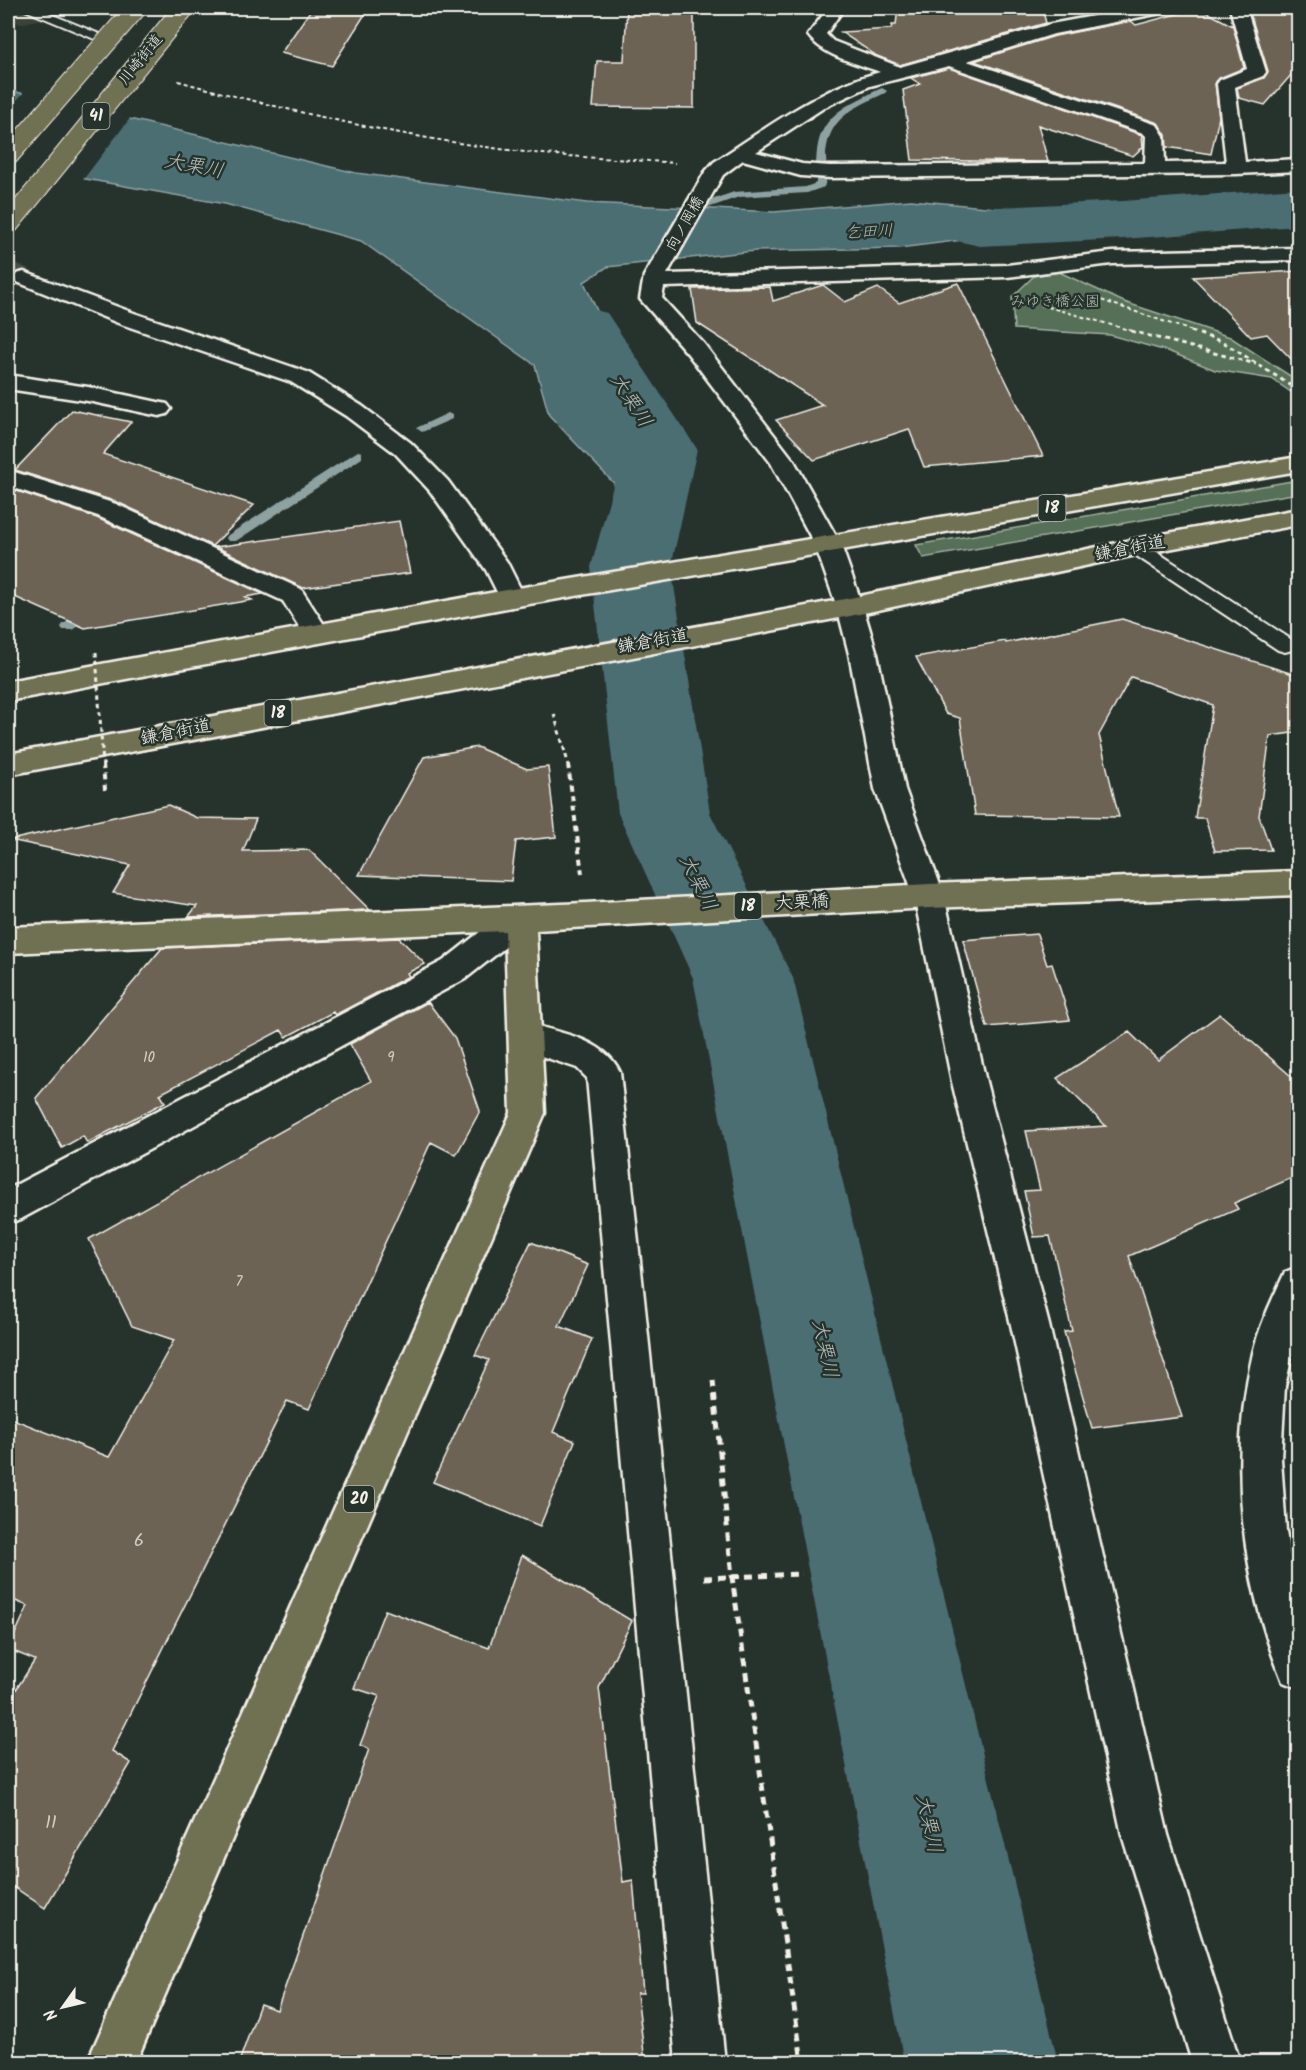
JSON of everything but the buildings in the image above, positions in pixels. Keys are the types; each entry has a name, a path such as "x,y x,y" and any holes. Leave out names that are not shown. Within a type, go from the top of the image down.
{"main road":[{"name":"41","path":"8,156 136,8"},
{"name":"川崎街道","path":"8,225 184,8"},
{"name":"18","path":"8,690 518,597 1299,464"},
{"name":"鎌倉街道","path":"8,765 839,608 1136,547 1299,517"},
{"name":"18","path":"914,897 1299,883"},
{"name":"大栗橋","path":"520,918 914,897"},
{"name":"18","path":"8,940 520,918"},
{"name":"20","path":"111,2062 528,1113 520,918"}],"street":[{"path":"836,8 817,35 827,45 898,73"},
{"path":"718,169 818,103 864,82 951,60 1051,29 1161,8"},
{"path":"1236,168 1226,84 1257,72 1238,8"},
{"path":"951,60 1150,129 1155,136 1155,169"},
{"path":"743,154 801,171 830,172 1236,168 1299,165"},
{"name":"向ノ岡橋","path":"654,279 718,169"},
{"path":"1216,2062 1145,1835 1030,1325 969,1082 914,897 863,654 839,608 782,461 696,349 651,298 654,279 996,271 1112,258 1299,254"},
{"path":"24,278 126,318 298,377 354,411 403,448 440,486 518,597"},
{"path":"8,382 88,394 159,409"},
{"path":"8,478 108,510 292,595 317,634"},
{"path":"8,1207 454,970 520,918"},
{"path":"526,1037 588,1057 603,1072 701,2062"},
{"path":"1299,1284 1289,1302 1268,1371 1260,1455 1267,1537 1280,1615 1299,1667"}],"lane":[{"path":"26,8 108,40"},
{"path":"1136,547 1285,645"}],"path":[{"path":"174,80 291,112 392,132 534,153 718,169"},
{"path":"1039,267 1056,285 1223,342 1299,390"},
{"path":"1032,303 1208,353 1260,365"},
{"path":"96,652 105,790"},
{"path":"554,714 569,766 582,875"},
{"path":"713,1380 732,1577 802,2062"},
{"path":"652,1581 802,1574"}],"shaded area":[{"path":"8,8 91,8 20,24 8,19"}],"green space":[{"name":"みゆき橋公園","path":"1059,272 1124,302 1230,337 1298,381 1298,397 1272,379 1215,370 1170,352 1110,335 1014,329 1012,297 1034,276"},
{"path":"1298,480 1298,493 923,558 916,545"}],"water":[{"path":"8,90 356,173 587,203 774,212 911,200 1123,220 899,248 755,251 607,267 584,282 660,449 644,515 549,415 535,365 361,241 225,204 8,165"}],"pier":[{"path":"25,91 131,117 82,181 8,168 8,110"}],"waterway":[{"path":"691,219 698,208 738,194 807,190 821,185 822,147 830,124 848,109 882,91"},
{"name":"乞田川","path":"980,227 1123,220 1298,207"},
{"name":"大栗川","path":"583,328 660,449 631,567 664,813 743,978 981,2062"},
{"path":"422,428 448,417"},
{"path":"232,538 358,455"},
{"path":"68,627 92,611"}],"tunnel":[{"path":"8,271 24,278"}]}
